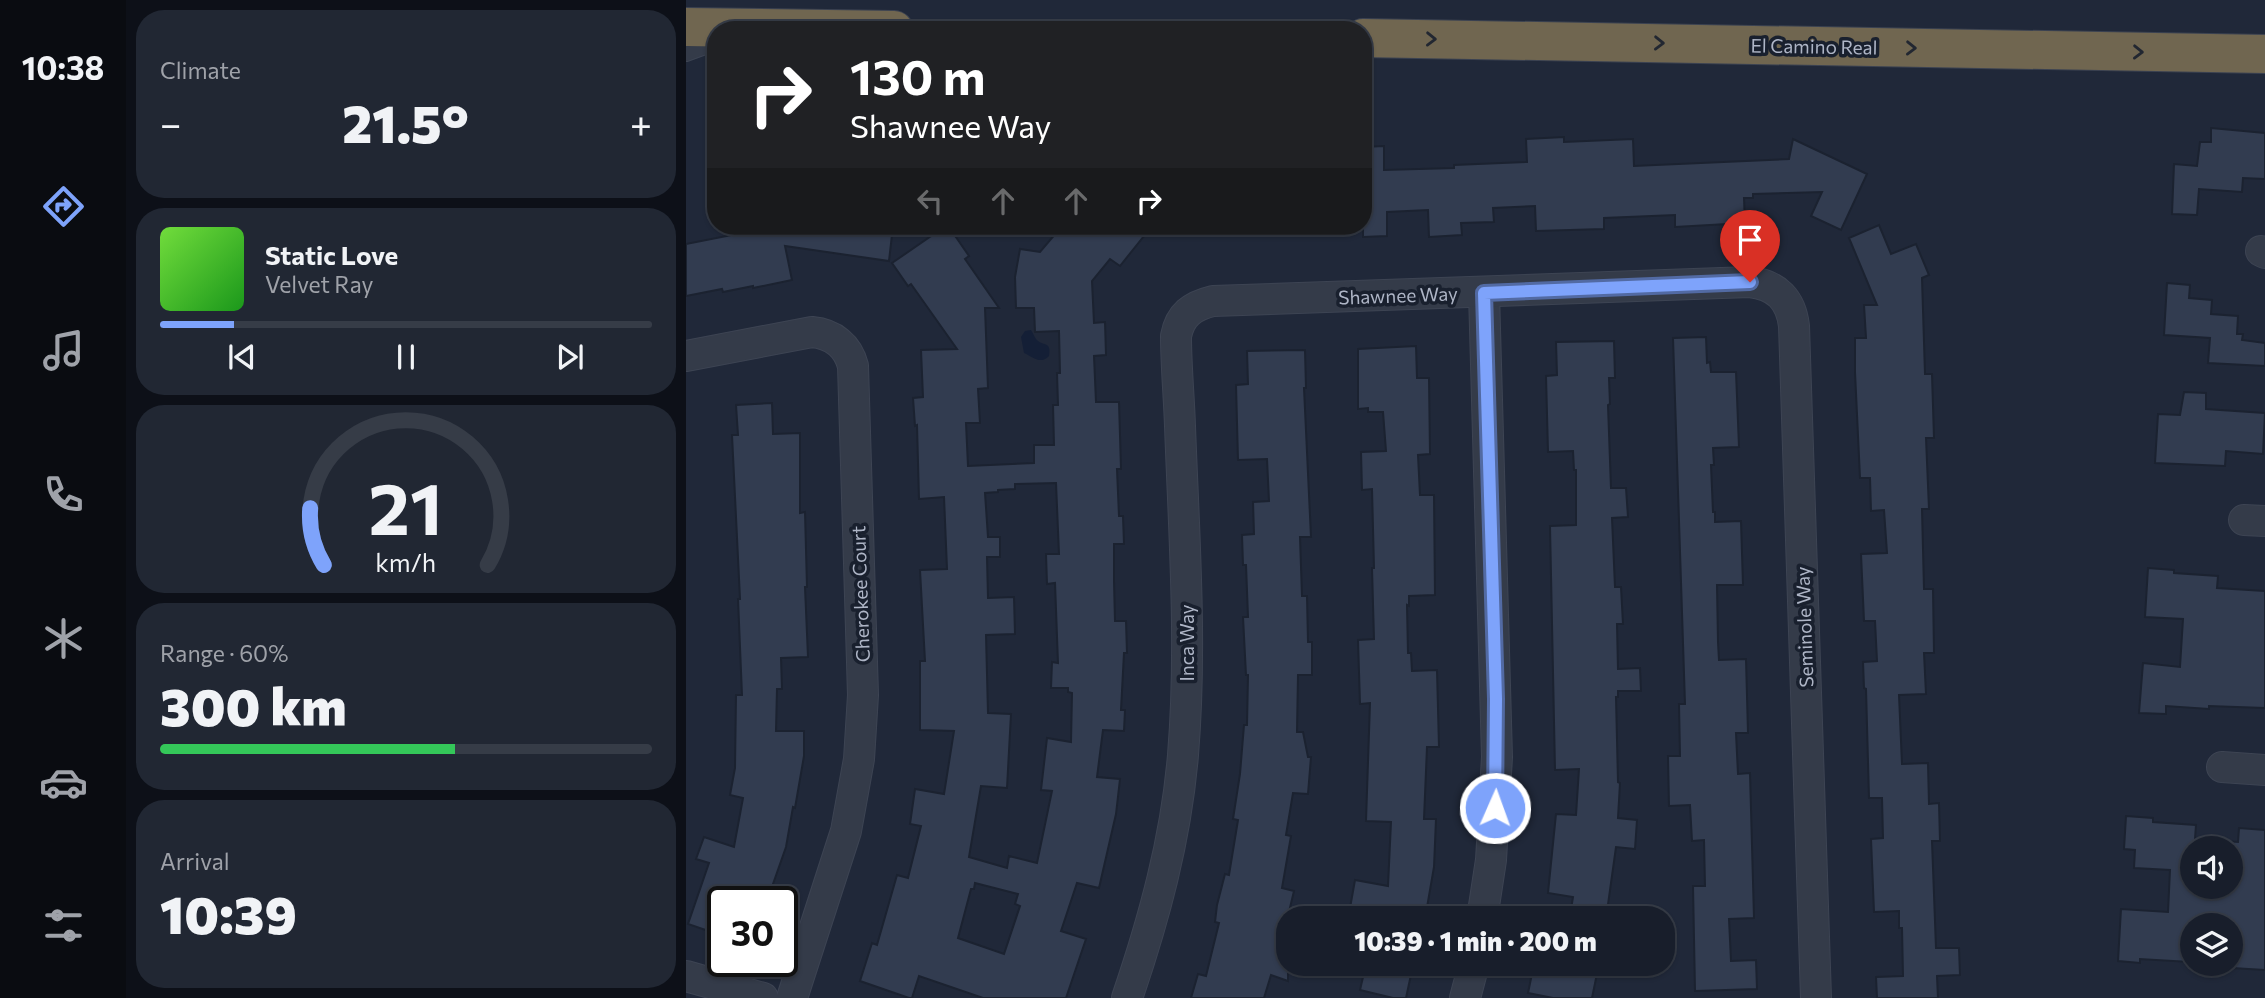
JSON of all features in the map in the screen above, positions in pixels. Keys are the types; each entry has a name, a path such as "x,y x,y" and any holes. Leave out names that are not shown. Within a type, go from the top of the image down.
{"highway":[{"path":"686,27 707,28"},
{"name":"El Camino Real","path":"1372,38 2265,54"}],"street":[{"name":"Shawnee Way","path":"1213,302 1750,282"},
{"name":"Seminole Way","path":"1750,282 1777,290 1789,304 1794,326 1816,998"},
{"path":"1484,293 1497,757 1491,860 1484,906"},
{"name":"Inca Way","path":"1127,998 1160,893 1183,757 1186,689 1185,595 1176,336 1179,323 1186,313 1194,306 1213,302"},
{"name":"Cherokee Court","path":"686,356 813,332 835,338 846,350 853,366 863,695 859,759 846,831 792,998"},
{"path":"2222,767 2265,770"},
{"path":"686,975 764,998"},
{"path":"1465,998 1471,976"}],"lane":[{"path":"686,53 707,45"}],"water":[{"path":"1031,330 1038,341 1049,348 1049,356 1046,359 1037,359 1024,353 1021,337 1025,331"}],"building":[{"path":"2211,128 2265,133 2265,179 2243,178 2242,192 2199,189 2197,215 2172,214 2174,164 2197,166 2200,142 2211,142"},
{"path":"1564,137 1564,142 1633,139 1634,166 1789,159 1793,139 1867,174 1841,230 1811,216 1822,192 1753,194 1753,198 1744,198 1745,223 1675,227 1675,215 1604,218 1604,229 1536,231 1535,206 1493,208 1494,222 1461,223 1462,235 1429,237 1428,210 1387,212 1387,236 1363,237 1372,235 1372,147 1384,146 1384,170 1454,168 1454,165 1527,162 1526,139"},
{"path":"1879,225 1891,254 1916,244 1929,275 1922,278 1925,374 1932,374 1934,438 1926,438 1929,509 1922,509 1924,589 1933,589 1934,653 1924,653 1926,694 1899,695 1902,764 1928,763 1929,804 1939,803 1940,841 1932,841 1936,948 1959,948 1960,975 1937,976 1938,998 1877,998 1876,977 1903,976 1902,928 1899,928 1899,911 1874,912 1871,839 1883,838 1882,798 1869,798 1863,662 1877,661 1875,621 1864,621 1861,554 1887,553 1884,510 1871,511 1870,478 1860,478 1855,372 1855,338 1866,338 1864,305 1877,305 1849,238"},
{"path":"732,235 892,235 889,261 785,246 792,280 686,296 686,244"},
{"path":"933,235 955,235 969,256 965,259 999,308 985,308 988,388 978,389 980,423 966,423 968,466 1034,463 1034,445 1054,445 1053,405 1058,405 1057,373 1060,373 1059,331 1035,332 1034,308 1016,308 1015,277 1020,249 1040,252 1054,235 1145,235 1120,266 1110,259 1092,281 1094,323 1105,322 1106,355 1094,356 1096,402 1119,402 1121,469 1117,469 1119,516 1123,516 1124,544 1114,544 1114,581 1115,621 1126,621 1127,653 1124,653 1121,710 1125,710 1124,731 1103,730 1097,777 1120,779 1116,814 1099,888 1077,883 1061,931 1086,939 1066,998 983,998 919,976 912,998 909,998 860,981 872,943 877,945 897,875 908,878 921,826 910,824 915,789 944,794 954,731 920,730 920,661 925,661 920,570 947,569 944,497 919,499 917,425 915,426 913,398 923,397 921,350 957,349 911,284 908,286 892,263","holes":["1056,483 1059,554 1046,554 1047,584 1055,583 1058,663 1052,662 1051,688 1068,688 1068,692 1072,693 1071,742 1047,738 1041,790 1052,791 1037,863 1009,856 1007,868 969,857 981,786 1007,788 1011,714 988,713 986,635 1015,634 1014,597 988,598 987,557 1000,557 1000,537 988,537 985,493 1015,489 1015,484","975,883 1018,894 1015,904 1020,906 1004,954 958,938"]},
{"path":"2167,283 2190,285 2189,298 2212,300 2211,314 2238,316 2237,334 2243,334 2242,340 2265,343 2265,366 2208,363 2210,338 2164,335"},
{"path":"1706,337 1707,363 1710,362 1711,372 1736,372 1739,447 1713,448 1714,465 1711,465 1715,522 1741,521 1743,585 1717,585 1718,642 1719,660 1746,659 1748,733 1736,733 1738,774 1750,773 1754,918 1729,919 1731,961 1756,960 1757,989 1695,991 1693,886 1705,886 1704,840 1692,841 1690,805 1669,806 1668,756 1680,756 1679,704 1685,704 1673,338"},
{"path":"1614,341 1615,378 1609,378 1608,405 1611,488 1626,488 1628,517 1612,518 1615,587 1621,587 1623,624 1617,624 1618,669 1640,668 1641,691 1618,691 1616,697 1620,783 1618,818 1637,820 1635,849 1616,847 1608,906 1572,906 1573,897 1548,893 1556,814 1576,815 1579,769 1555,770 1550,526 1576,525 1576,470 1573,451 1548,452 1546,376 1557,375 1556,342"},
{"path":"1416,346 1417,378 1429,378 1430,454 1418,455 1420,495 1434,495 1435,595 1409,596 1409,606 1407,605 1408,653 1411,653 1412,671 1437,670 1439,747 1427,747 1424,819 1436,819 1434,867 1427,906 1350,906 1355,880 1388,886 1391,822 1366,821 1370,703 1360,704 1358,640 1374,639 1374,568 1372,489 1362,490 1361,452 1386,451 1383,412 1368,412 1368,408 1358,409 1358,349"},
{"path":"1305,350 1304,388 1311,537 1300,537 1302,596 1307,596 1312,675 1298,675 1297,732 1303,732 1308,757 1311,757 1308,794 1293,793 1286,835 1291,836 1282,888 1294,891 1290,906 1276,906 1276,976 1288,976 1288,981 1271,975 1264,998 1191,998 1198,974 1206,976 1219,923 1215,922 1217,905 1225,874 1229,875 1238,820 1233,819 1244,725 1247,725 1248,675 1243,617 1248,617 1246,565 1243,565 1242,535 1254,534 1253,502 1269,501 1267,459 1238,460 1236,385 1248,384 1247,351"},
{"path":"2184,392 2206,393 2206,409 2265,413 2263,454 2226,451 2225,466 2155,463 2158,414 2180,415"},
{"path":"772,403 773,434 800,433 800,513 805,512 808,657 781,658 782,689 777,689 776,731 804,731 804,756 786,847 772,886 707,886 707,931 688,924 709,863 696,859 704,837 734,847 743,798 730,795 735,768 736,695 742,695 732,435 738,435 736,405"},
{"path":"2148,568 2218,576 2217,588 2265,591 2265,708 2209,706 2209,709 2166,706 2166,714 2139,713 2143,663 2180,667 2183,619 2145,617"},
{"path":"2126,816 2153,818 2153,822 2196,825 2195,836 2180,836 2180,899 2243,899 2243,836 2238,836 2239,828 2265,830 2265,970 2243,969 2243,913 2180,913 2180,961 2140,959 2140,963 2118,961 2121,909 2168,912 2170,870 2134,868 2135,850 2124,849"},
{"path":"1363,976 1411,976 1406,998 1393,998 1360,990"},
{"path":"1532,976 1597,976 1592,998 1553,998 1528,993"}],"route":[{"path":"1495,808 1496,699 1484,293 1750,282"}]}
